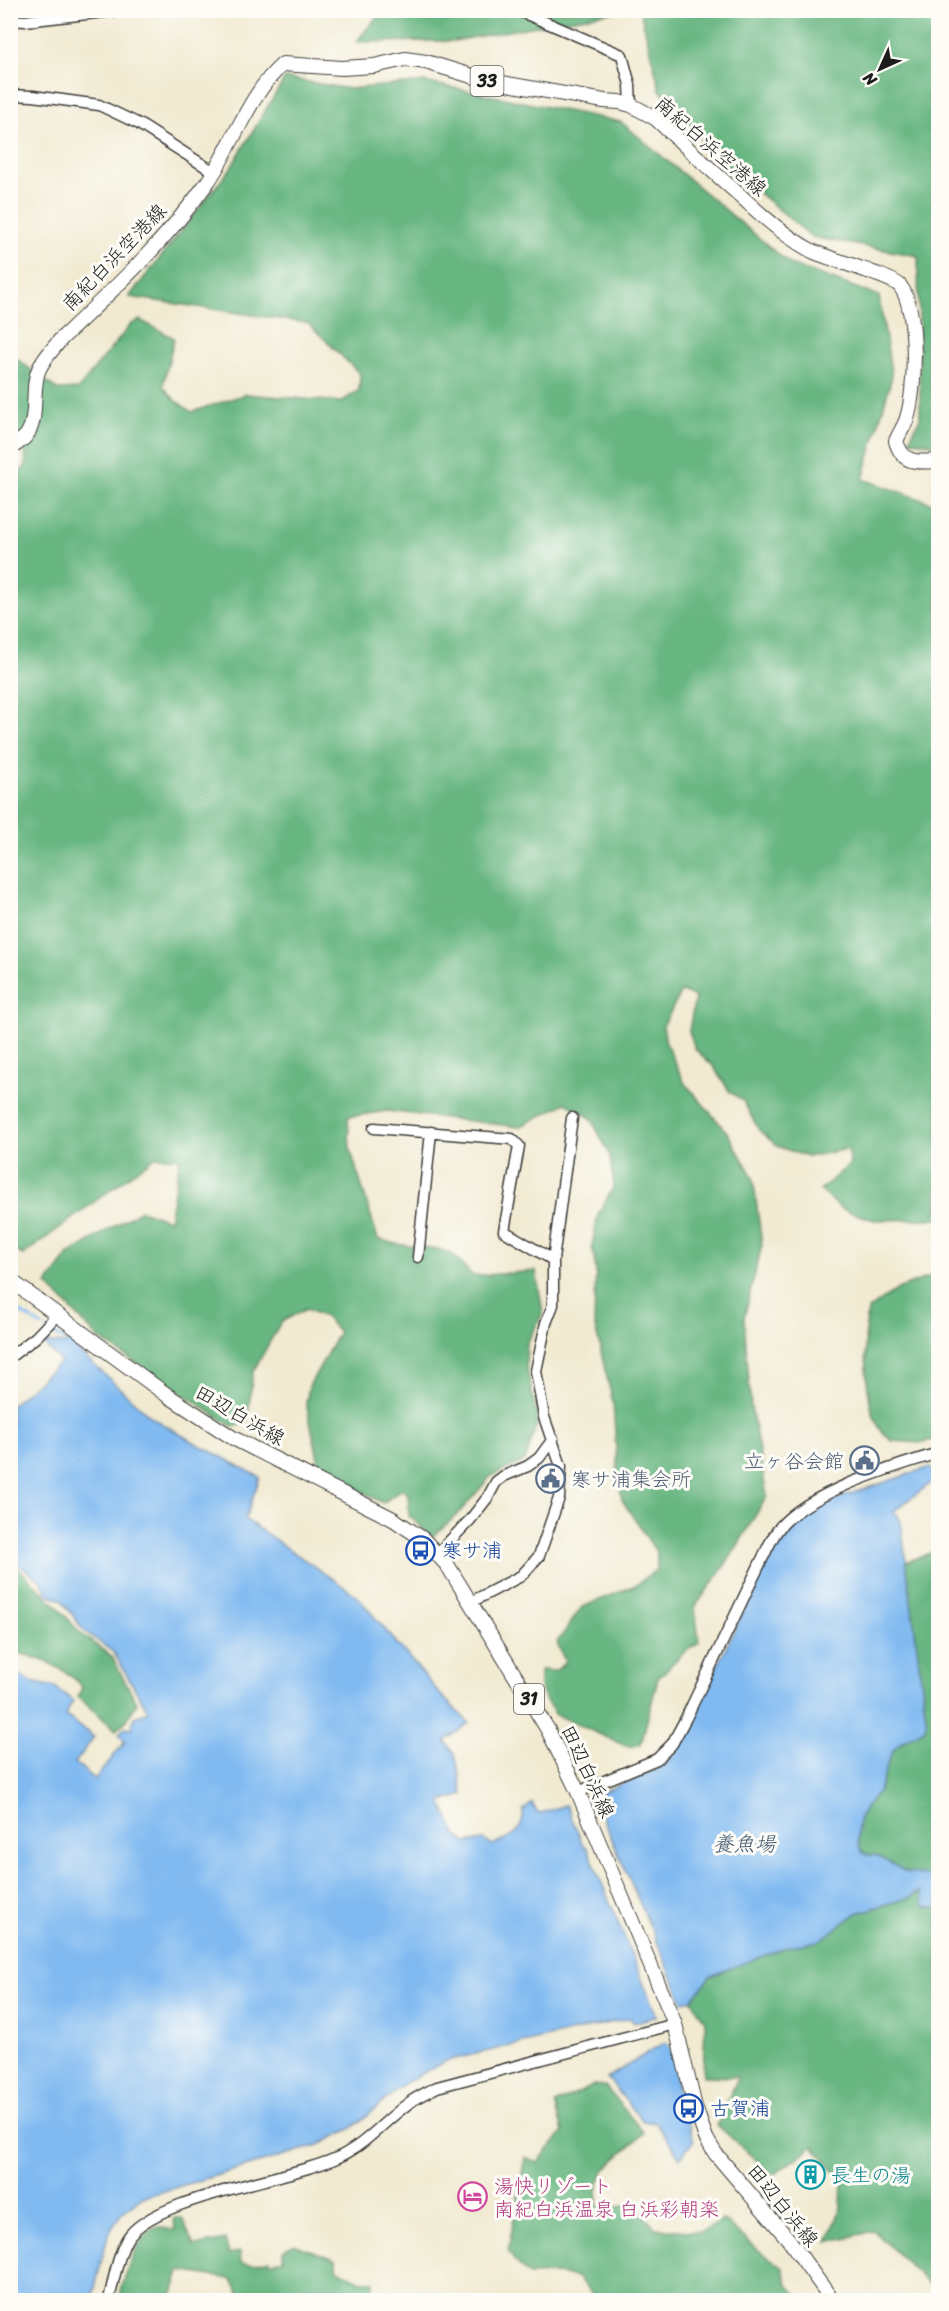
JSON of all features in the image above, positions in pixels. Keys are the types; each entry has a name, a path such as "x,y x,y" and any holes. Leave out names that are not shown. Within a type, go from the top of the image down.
{"main road":[{"name":"南紀白浜空港線","path":"10,449 26,436 31,424 34,389 39,368 61,339 146,259 192,203 214,172 260,90 271,75 283,64 342,68 374,66 405,59 426,62 485,80 632,105 655,118 776,228 810,250 900,285 909,303 914,335 913,386 907,420 896,441 899,453 912,461 939,461"},
{"name":"田辺白浜線","path":"10,1280 54,1319 233,1438 364,1503 423,1539 438,1553 471,1602 548,1730 578,1792 675,2024 695,2107 706,2138 715,2153 789,2240 832,2301"}],"street":[{"path":"10,20 25,21 123,10"},
{"path":"517,10 622,56 630,85 632,105"},
{"path":"10,95 99,105 139,124 214,172"},
{"path":"471,1602 521,1576 539,1556 559,1498 561,1466 544,1417 536,1371 546,1323 553,1305 553,1260 572,1118"},
{"path":"374,1128 512,1139 519,1146 504,1231 553,1260"},
{"path":"418,1257 430,1132"},
{"path":"10,1357 36,1337 54,1319"},
{"path":"438,1553 470,1520 488,1497 496,1482 534,1462 553,1439"},
{"path":"578,1792 657,1759 672,1744 779,1527 818,1496 939,1453"},
{"path":"109,2301 127,2239 147,2219 184,2203 311,2168 343,2155 369,2138 413,2099 437,2087 675,2024"}],"green space":[{"path":"382,11 618,11 454,41 356,42"},
{"path":"640,11 938,11 938,445 909,440 920,418 918,256 812,237 719,160 660,90"},
{"path":"285,78 349,89 425,82 621,122 790,264 879,296 892,377 863,479 938,505 938,1219 874,1220 842,1209 820,1190 850,1164 848,1149 807,1157 777,1146 759,1130 743,1101 730,1092 713,1066 695,1049 689,1031 695,997 681,992 663,1026 666,1043 684,1082 727,1132 753,1177 762,1245 744,1318 751,1406 767,1496 732,1555 695,1607 699,1642 681,1655 658,1678 641,1744 628,1747 556,1715 540,1687 540,1670 556,1671 565,1662 557,1642 582,1607 636,1585 657,1569 657,1553 622,1500 618,1477 613,1403 594,1322 596,1270 592,1246 598,1214 614,1186 610,1156 591,1118 566,1103 519,1127 387,1111 348,1117 350,1148 378,1239 396,1244 438,1249 453,1255 473,1276 536,1271 543,1313 527,1343 526,1365 538,1420 525,1461 491,1476 458,1514 432,1537 409,1516 408,1495 402,1489 383,1503 341,1480 319,1463 306,1403 309,1386 339,1332 325,1317 306,1309 281,1322 253,1372 247,1423 233,1427 98,1338 47,1284 70,1253 141,1210 169,1220 180,1158 155,1157 23,1255 11,1249 10,484 26,465 25,448 11,442 10,348 16,358 58,390 78,389 131,324 140,320 174,338 163,386 175,400 192,412 246,394 341,402 359,390 360,374 308,323 129,297 230,169"},
{"path":"938,1273 938,1439 919,1443 892,1441 879,1427 870,1402 865,1353 868,1310 898,1289"},
{"path":"938,1550 938,1878 934,1879 906,1872 876,1855 864,1853 858,1843 858,1836 861,1813 879,1790 893,1751 927,1726 906,1562"},
{"path":"11,1561 56,1605 79,1632 112,1657 137,1703 127,1720 116,1730 78,1697 82,1687 68,1674 30,1656 11,1652"},
{"path":"922,1891 924,1906 938,1908 938,2290 931,2286 874,2231 828,2242 841,2207 842,2180 813,2146 773,2175 717,2125 738,2077 703,2076 705,2022 692,2000 710,1976 787,1947 819,1941 857,1913 908,1898"},
{"path":"593,2086 605,2086 644,2133 604,2170 597,2190 600,2213 632,2202 655,2228 702,2232 723,2220 761,2252 782,2266 788,2285 801,2300 597,2300 577,2277 556,2274 529,2275 514,2260 508,2251 525,2157 538,2162 563,2132 555,2104"},
{"path":"174,2218 182,2218 194,2246 225,2240 229,2254 240,2252 241,2263 252,2264 269,2260 272,2263 283,2259 283,2250 295,2244 336,2260 338,2269 361,2281 374,2281 371,2300 241,2300 231,2279 180,2271 171,2300 119,2300 132,2257 144,2237 160,2227 175,2230"}],"water":[{"path":"43,1343 71,1344 150,1416 260,1477 245,1519 356,1595 440,1694 469,1723 445,1741 455,1753 463,1795 441,1802 456,1834 466,1843 483,1840 492,1845 515,1834 521,1825 523,1811 532,1803 538,1814 566,1805 584,1847 587,1847 657,2016 634,2023 630,2018 446,2061 408,2081 352,2128 319,2145 140,2198 121,2214 108,2235 92,2300 11,2300 11,1670 31,1682 55,1687 73,1701 65,1715 94,1737 75,1763 95,1779 125,1742 119,1734 125,1727 131,1728 135,1717 148,1711 114,1653 83,1630 62,1600 48,1594 40,1580 15,1562 11,1554 11,1405 61,1362"},
{"name":"養魚場","path":"930,1467 935,1480 894,1511 901,1523 927,1726 893,1751 879,1790 861,1813 858,1843 864,1853 876,1855 906,1872 938,1878 938,1908 924,1906 921,1891 908,1898 857,1913 819,1941 787,1947 710,1976 692,2000 683,2002 593,1796 663,1766 677,1749 767,1562 786,1529 820,1504"},
{"path":"665,2042 675,2053 678,2095 694,2140 680,2158 656,2123 643,2121 607,2078"}],"waterway":[{"path":"10,1306 42,1326"},
{"path":"47,1329 71,1344"}],"place":[{"name":"立ヶ谷会館","path":"865,1461"},
{"name":"寒サ浦集会所","path":"550,1479"},
{"name":"寒サ浦","path":"421,1550"},
{"name":"古賀浦","path":"689,2108"},
{"name":"長生の湯","path":"810,2175"},
{"name":"湯快リゾート 南紀白浜温泉 白浜彩朝楽","path":"473,2197"}]}
